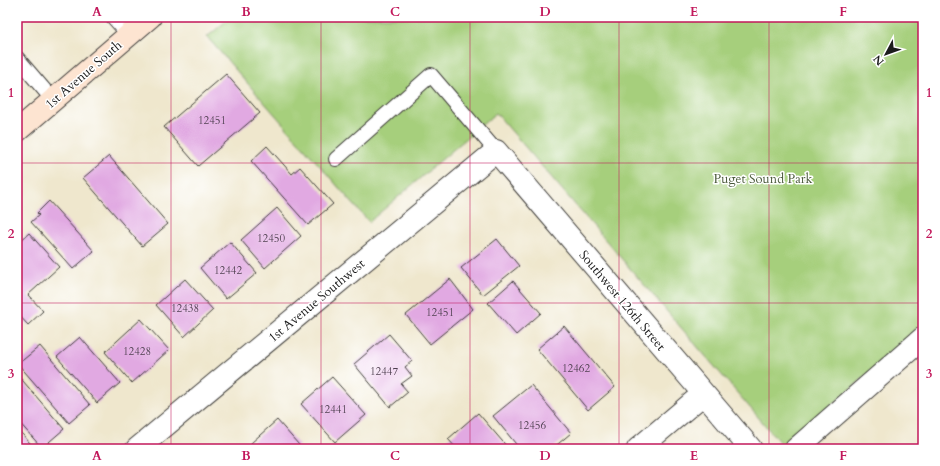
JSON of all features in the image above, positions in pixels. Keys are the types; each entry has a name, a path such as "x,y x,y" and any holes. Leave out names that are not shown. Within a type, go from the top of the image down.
{"main road":[{"name":"1st Avenue South","path":"17,132 150,17"}],"street":[{"name":"Southwest 126th Street","path":"496,151 751,449"},
{"name":"1st Avenue Southwest","path":"137,449 496,151"},
{"path":"796,449 923,338"},
{"path":"638,449 703,394"}],"lane":[{"path":"113,17 129,35"},
{"path":"17,58 53,100"},
{"path":"336,159 431,75 496,151"}],"green space":[{"name":"Puget Sound Park","path":"231,17 923,17 923,328 783,446 496,113 369,222 207,37"}],"building":[{"path":"226,74 260,113 198,166 164,127"},
{"path":"267,146 292,174 300,167 333,204 308,225 251,161"},
{"path":"109,156 168,224 142,246 83,178"},
{"path":"49,201 94,251 73,269 31,222 39,215 37,213"},
{"path":"277,208 301,236 265,268 241,240"},
{"path":"29,233 59,267 28,295 43,311 28,325 17,313 17,244"},
{"path":"497,239 519,266 483,295 461,268"},
{"path":"230,242 257,273 226,299 200,268"},
{"path":"185,279 213,310 184,337 156,305"},
{"path":"450,279 473,309 430,344 406,315"},
{"path":"513,281 541,313 516,335 488,303"},
{"path":"141,319 169,350 132,383 105,352"},
{"path":"564,326 615,387 588,410 537,349"},
{"path":"389,334 412,361 405,367 412,376 401,384 408,392 390,407 354,364"},
{"path":"80,337 120,383 97,403 57,357"},
{"path":"40,346 90,405 69,423 18,364"},
{"path":"17,374 64,429 42,448 17,420"},
{"path":"332,377 366,415 335,442 301,404"},
{"path":"531,385 571,433 552,449 520,449 493,416"},
{"path":"478,413 509,449 457,449 448,439"},
{"path":"277,420 299,445 295,449 257,449 251,443"},
{"path":"17,428 35,449 17,449"}]}
